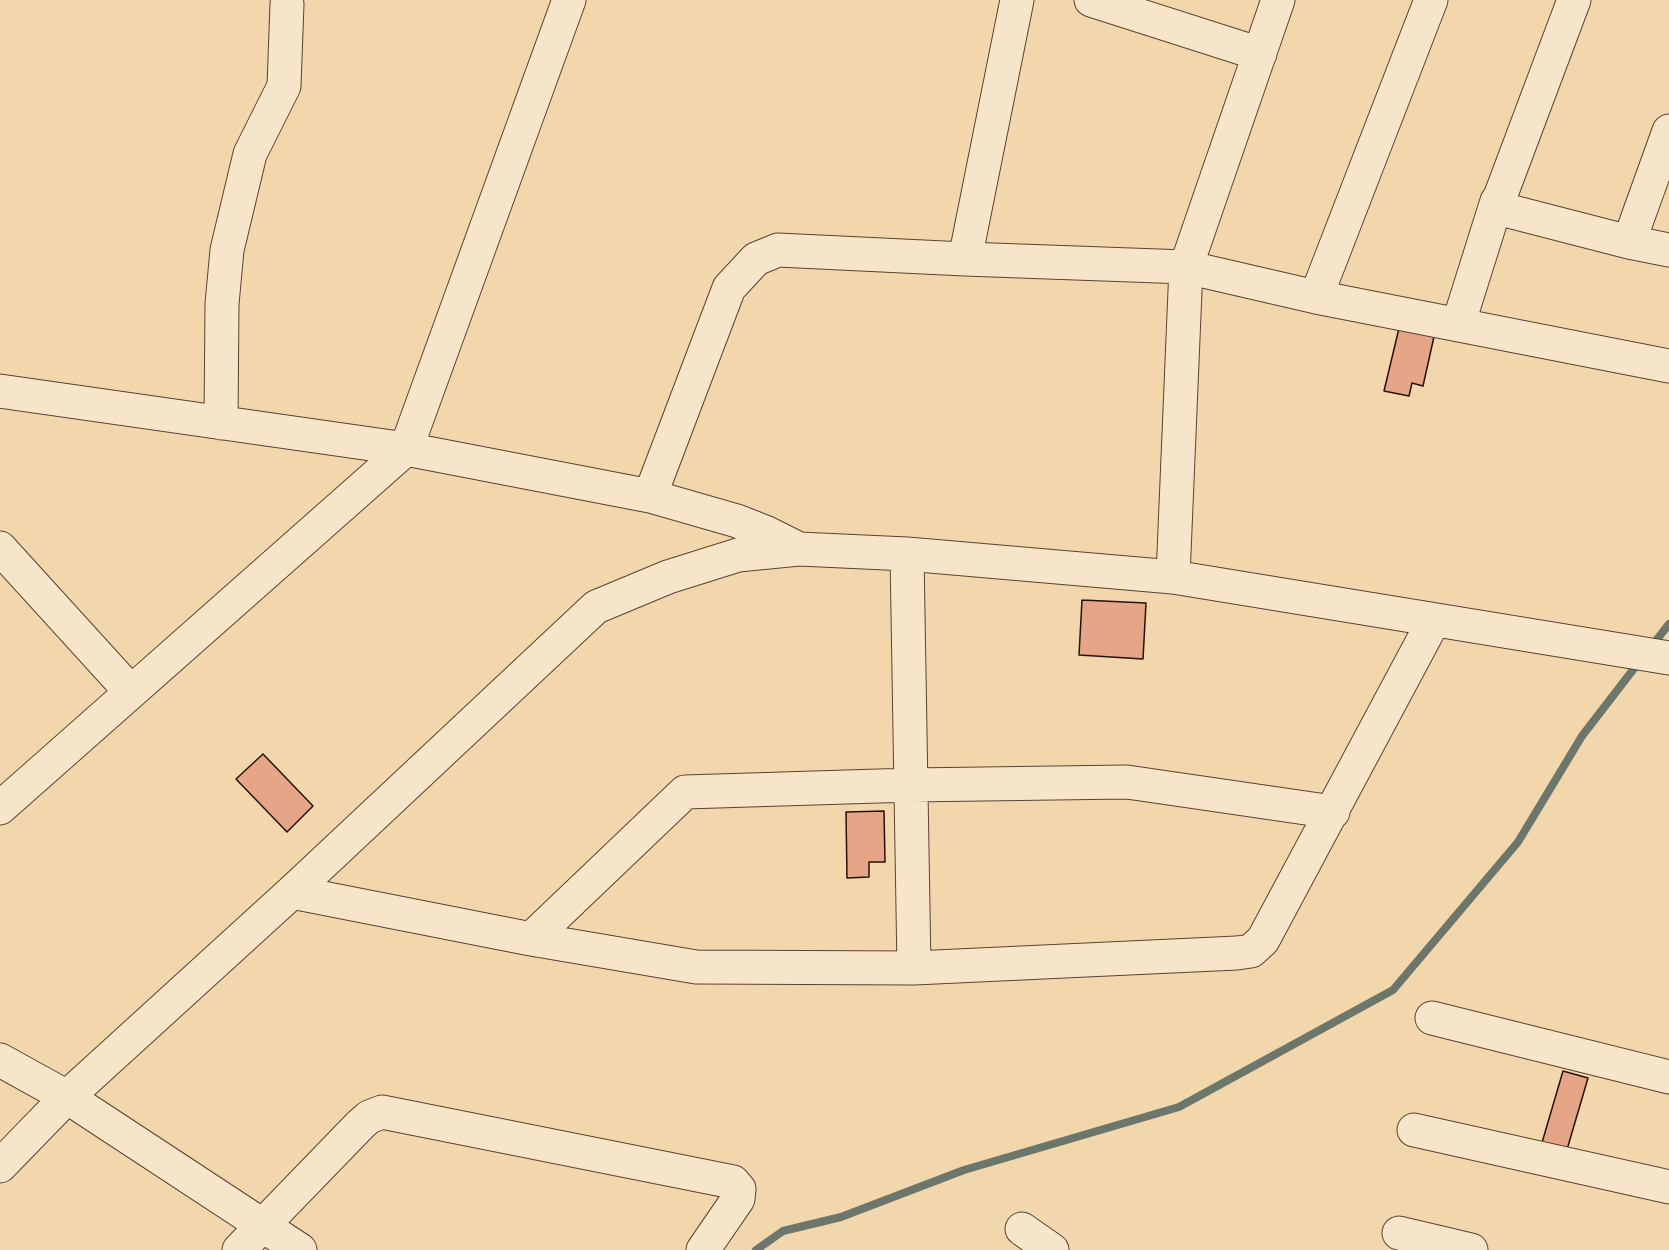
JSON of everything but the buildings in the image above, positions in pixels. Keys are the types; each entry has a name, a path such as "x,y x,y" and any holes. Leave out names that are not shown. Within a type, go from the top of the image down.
{"street":[{"path":"0,808 406,449 569,0"},
{"path":"965,259 1017,0"},
{"path":"1091,0 1260,54"},
{"path":"1173,577 1186,267 1278,0"},
{"path":"1316,297 1431,0"},
{"path":"1458,325 1497,201 1574,0"},
{"path":"221,423 222,304 227,250 250,154 284,86 287,4"},
{"path":"1629,242 1669,131"},
{"path":"1497,201 1501,209 1669,250"},
{"path":"650,496 729,288 756,259 778,250 1186,267 1316,297 1669,366"},
{"path":"0,391 406,449 650,496 737,521 799,549"},
{"path":"0,1166 67,1097 292,892 596,607 668,577 738,555 799,549 907,554 1173,577 1660,656"},
{"path":"907,554 914,968"},
{"path":"5,564 131,692"},
{"path":"292,892 531,939 696,967 914,968 1251,951 1263,940 1434,620"},
{"path":"531,939 685,792 911,785 1127,782 1333,812"},
{"path":"1432,1018 1669,1077"},
{"path":"0,1060 67,1097 300,1250"},
{"path":"239,1250 369,1117 382,1112 733,1182 739,1189 738,1199 703,1250"},
{"path":"1414,1130 1669,1187"},
{"path":"1022,1229 1052,1250"},
{"path":"1399,1233 1471,1250"}],"waterway":[{"path":"1651,647 1669,624"},
{"path":"756,1250 783,1231 841,1217 964,1170 1179,1107 1393,990 1518,842 1582,736 1639,662"}]}
